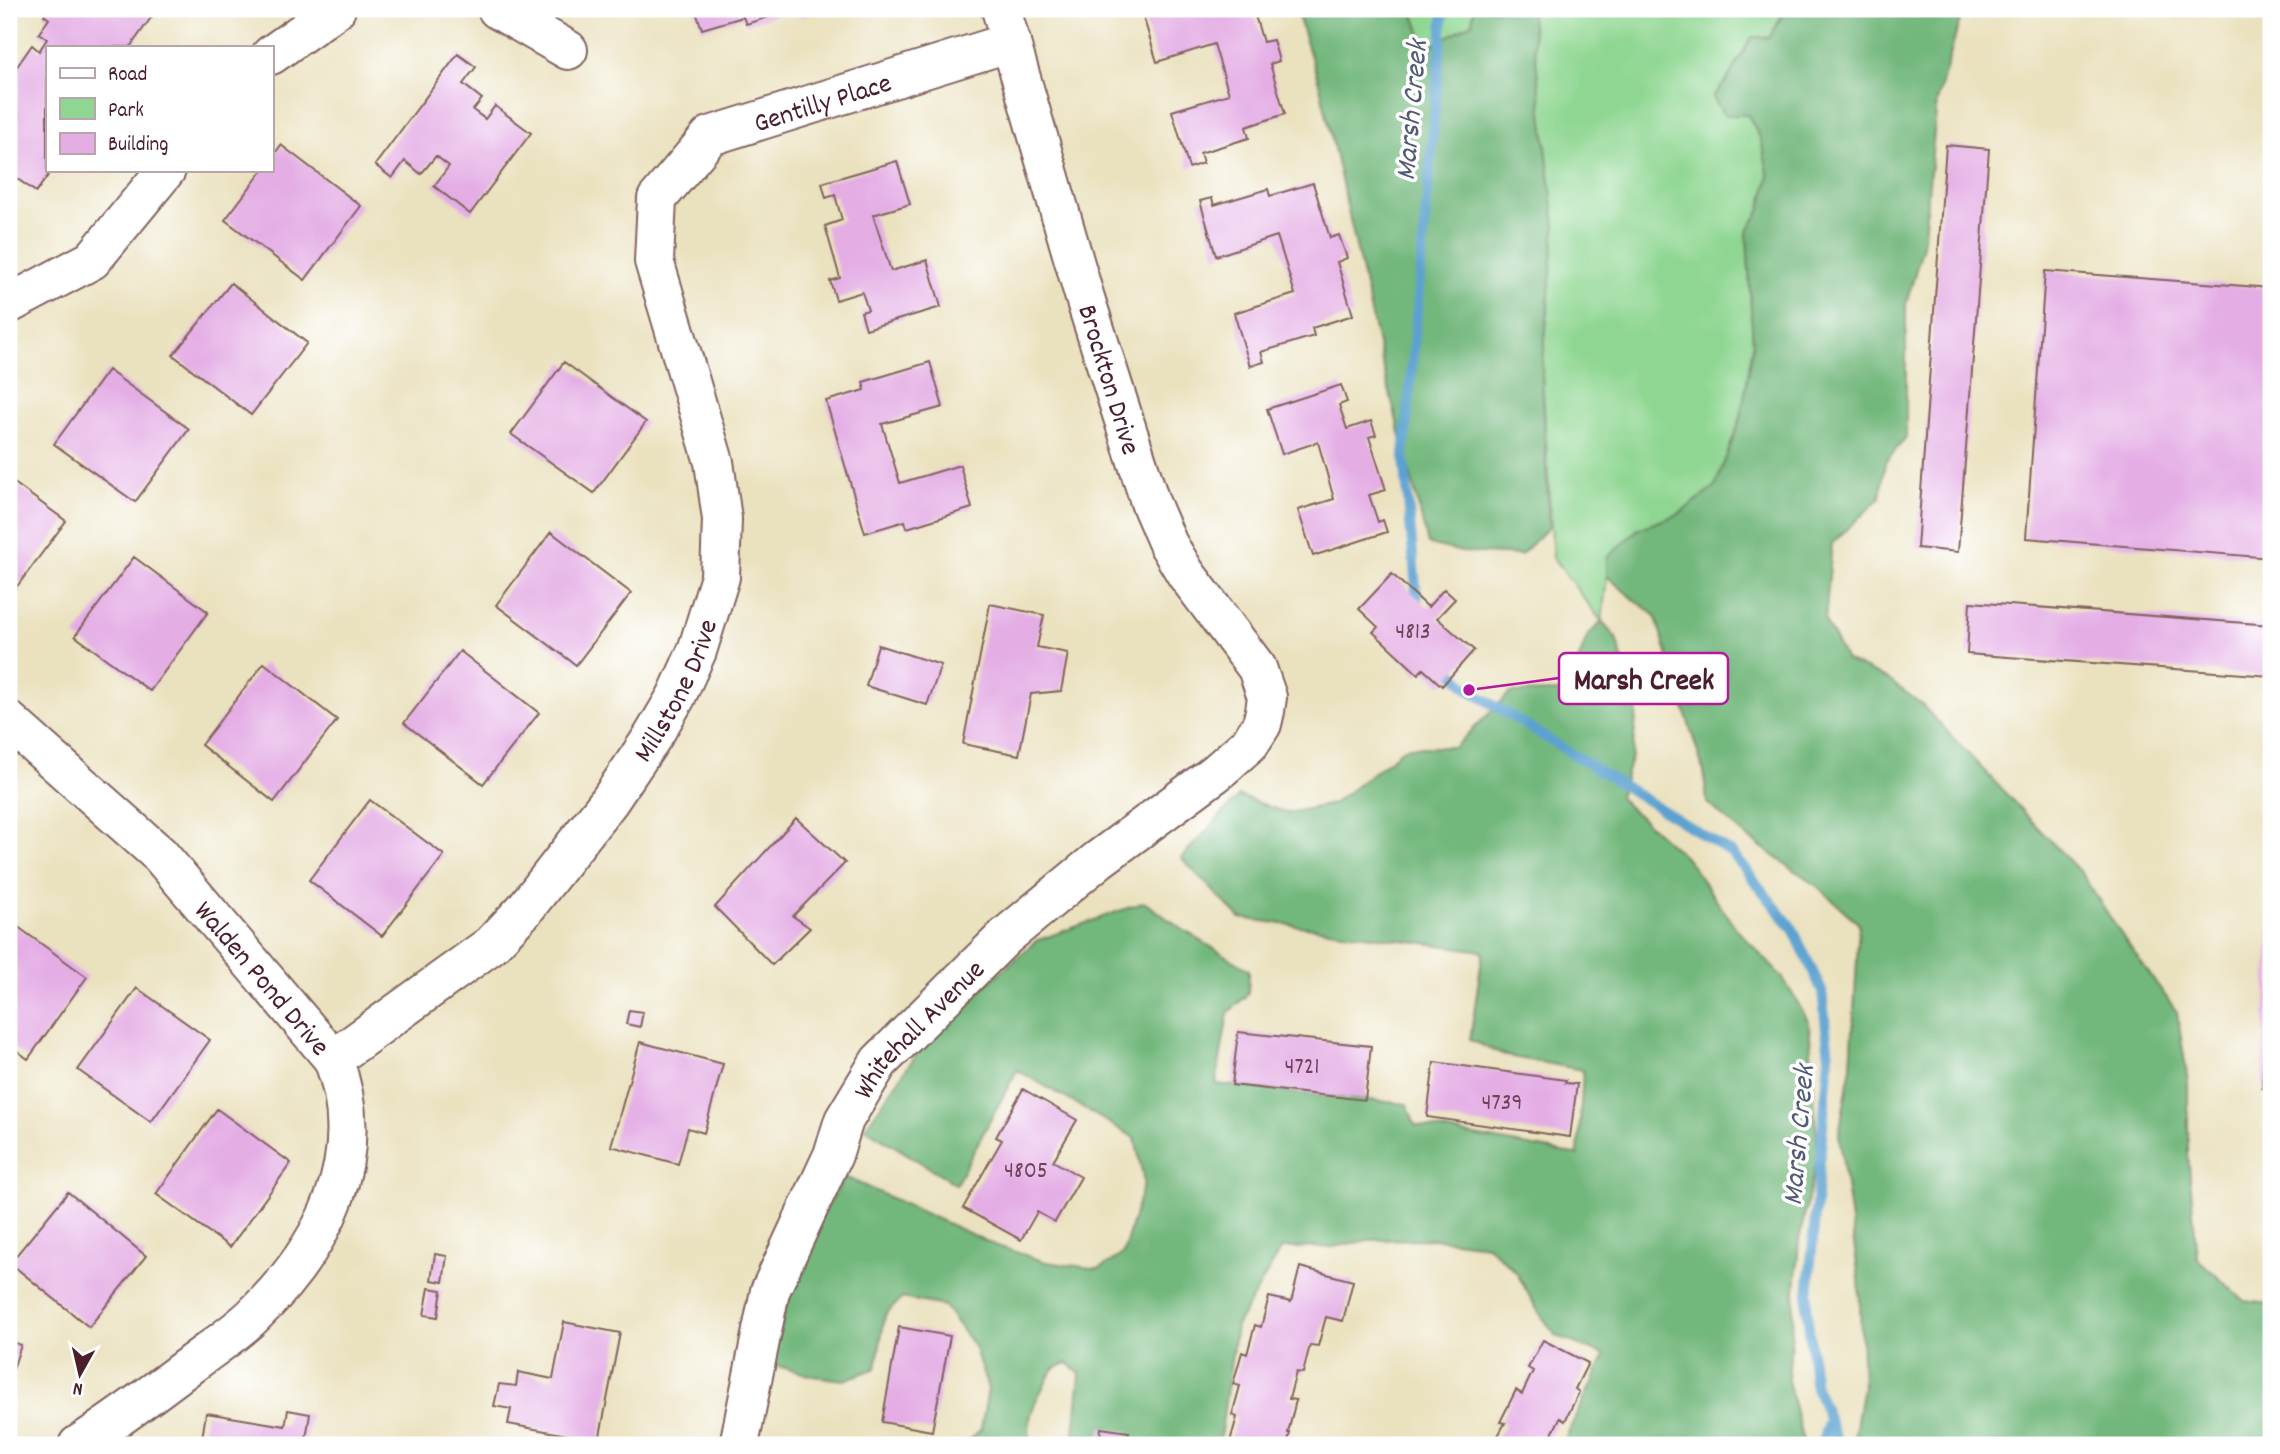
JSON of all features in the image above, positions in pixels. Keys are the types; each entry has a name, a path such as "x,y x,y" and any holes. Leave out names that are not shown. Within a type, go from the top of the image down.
{"street":[{"path":"273,54 336,9"},
{"path":"497,9 568,50"},
{"name":"Gentilly Place","path":"657,199 710,136 1006,25"},
{"name":"Brockton Drive","path":"1006,25 1084,295 1150,502 1168,544 1186,574 1257,668 1267,697 1262,724"},
{"path":"9,304 92,260 164,172"},
{"name":"Millstone Drive","path":"333,1059 491,945 524,910 610,800 646,747 676,697 697,651 720,577 722,519 714,462 654,261 657,199"},
{"name":"Walden Pond Drive","path":"9,721 160,855 333,1059 343,1085 348,1119 340,1183 325,1220 304,1258 282,1286 251,1318 122,1416 78,1445"},
{"name":"Whitehall Avenue","path":"739,1445 771,1291 833,1155 844,1120 879,1062 1006,936 1098,860 1216,773 1250,743 1262,724"}],"green space":[{"path":"1296,9 1412,9 1426,49 1472,23 1474,9 1530,9 1555,225 1542,374 1549,527 1521,555 1462,552 1428,544 1383,366 1320,86"},
{"path":"1412,9 1474,9 1472,23 1426,49"},
{"path":"1530,9 1786,9 1769,38 1752,37 1727,80 1713,97 1748,115 1761,139 1769,177 1760,212 1747,233 1753,346 1741,417 1715,487 1679,514 1638,529 1607,558 1602,622 1553,558 1542,374 1555,225"},
{"path":"1786,9 1963,9 1937,101 1923,245 1906,304 1906,438 1885,462 1880,498 1832,543 1825,621 1846,660 1889,680 1920,703 2081,873 2177,1012 2188,1082 2188,1153 2197,1258 2244,1301 2271,1304 2271,1445 1853,1445 1863,1386 1859,1279 1839,1134 1851,1066 1859,924 1816,885 1747,837 1707,803 1704,772 1655,615 1607,576 1607,558 1638,529 1679,514 1715,487 1741,417 1753,346 1747,232 1760,211 1769,177 1761,139 1748,115 1724,115 1713,97 1727,80 1752,37 1769,38"},
{"path":"1602,622 1616,638 1637,709 1632,756 1619,798 1688,860 1736,928 1783,978 1809,1022 1818,1153 1799,1240 1788,1380 1804,1445 1562,1445 1605,1355 1556,1336 1516,1272 1487,1245 1437,1239 1368,1240 1333,1247 1282,1248 1236,1326 1219,1445 1075,1445 1080,1374 1068,1363 1054,1368 1034,1405 1029,1426 1033,1445 964,1445 981,1429 988,1389 974,1346 944,1306 902,1298 885,1315 876,1368 844,1380 813,1376 771,1364 799,1254 845,1177 997,1246 1046,1262 1099,1269 1123,1254 1144,1182 1135,1138 1017,1070 956,1184 865,1128 933,1031 1036,941 1144,902 1249,970 1248,994 1228,1013 1216,1084 1407,1104 1415,1125 1578,1155 1583,1070 1507,1056 1470,1040 1483,951 1240,918 1181,858 1239,796 1287,813 1333,804 1406,747 1455,747 1510,693 1561,692 1570,682 1588,635"}],"building":[{"path":"48,9 144,9 153,15 131,46 46,46 46,172 51,172 36,192 9,173 9,78 32,45 39,51 47,39 39,33 49,19 44,15"},
{"path":"695,9 795,9 746,24 743,17 702,29"},
{"path":"798,9 813,9 815,13 801,17"},
{"path":"1141,9 1253,9 1263,42 1273,40 1279,61 1270,64 1285,114 1246,127 1249,138 1200,153 1203,163 1189,168 1172,111 1229,94 1214,44 1157,62"},
{"path":"458,54 476,67 463,84 482,99 473,110 485,119 495,106 531,133 470,214 434,186 449,166 436,156 421,174 405,161 392,178 375,165"},
{"path":"281,145 361,206 305,280 225,220 261,172 273,172 273,156"},
{"path":"1946,145 1989,149 1958,552 1917,548"},
{"path":"897,161 910,204 873,215 891,271 927,260 941,307 866,329 861,312 868,310 862,292 836,300 830,281 840,278 825,226 842,220 835,195 826,198 822,183"},
{"path":"1313,183 1330,238 1339,235 1347,258 1337,262 1353,315 1312,328 1314,336 1261,352 1264,362 1250,366 1234,313 1295,294 1277,236 1216,256 1200,201 1212,198 1214,205 1268,189 1270,196"},
{"path":"2045,271 2271,288 2271,558 2026,538"},
{"path":"231,283 307,343 251,415 173,355"},
{"path":"564,362 646,422 594,493 511,434"},
{"path":"930,362 943,407 882,424 900,483 960,465 972,508 907,528 905,521 865,533 826,401 865,390 863,382"},
{"path":"108,370 189,429 135,502 54,444"},
{"path":"1341,385 1347,402 1339,405 1347,429 1371,421 1376,435 1369,437 1386,490 1369,495 1378,522 1383,520 1387,532 1313,556 1298,510 1334,499 1318,442 1282,454 1267,409"},
{"path":"9,479 66,521 9,597"},
{"path":"551,532 631,593 576,665 496,605"},
{"path":"134,557 208,612 150,691 75,636"},
{"path":"1392,574 1428,607 1444,589 1455,599 1437,618 1474,650 1442,686 1423,669 1418,674 1373,632 1378,627 1359,609"},
{"path":"1970,602 2271,625 2271,676 1967,654"},
{"path":"990,604 1044,615 1037,647 1068,653 1061,691 1031,694 1019,755 963,744"},
{"path":"878,645 941,665 927,705 866,686"},
{"path":"460,651 539,713 483,784 404,723"},
{"path":"264,663 337,720 274,802 201,745"},
{"path":"370,800 444,855 382,936 309,880"},
{"path":"796,818 845,863 793,916 810,928 772,965 715,907"},
{"path":"14,924 87,977 28,1059 9,1045 9,931"},
{"path":"2269,928 2271,1088 2262,1088"},
{"path":"137,988 210,1040 151,1122 78,1070"},
{"path":"629,1010 643,1012 640,1027 626,1024"},
{"path":"1238,1032 1371,1046 1365,1100 1232,1085"},
{"path":"640,1042 723,1064 704,1133 688,1128 678,1164 611,1146"},
{"path":"1434,1062 1566,1080 1565,1083 1577,1084 1570,1137 1427,1117"},
{"path":"1023,1089 1077,1120 1053,1161 1081,1177 1055,1222 1037,1212 1021,1240 963,1208 1002,1140 996,1137"},
{"path":"217,1109 291,1163 230,1247 156,1194"},
{"path":"68,1192 146,1256 89,1327 10,1263"},
{"path":"435,1254 447,1256 443,1282 431,1280"},
{"path":"1300,1267 1353,1281 1343,1321 1326,1317 1318,1346 1310,1345 1303,1373 1296,1372 1289,1399 1296,1400 1287,1445 1229,1445 1237,1417 1232,1415 1240,1386 1233,1384 1242,1352 1247,1354 1255,1325 1261,1327 1269,1297 1291,1302"},
{"path":"429,1288 442,1290 438,1317 424,1315"},
{"path":"564,1322 620,1333 599,1441 508,1424 511,1409 494,1406 499,1384 516,1386 518,1372 553,1379"},
{"path":"899,1327 950,1336 932,1431 882,1422"},
{"path":"1543,1340 1588,1363 1575,1389 1579,1392 1565,1421 1560,1418 1548,1442 1553,1445 1493,1445 1505,1423 1500,1422 1516,1390 1522,1394 1533,1371 1528,1368"},
{"path":"9,1341 21,1345 9,1381"},
{"path":"288,1410 310,1414 305,1445 201,1445 206,1413 285,1426"},
{"path":"1101,1428 1129,1432 1127,1445 1099,1445"}],"waterway":[{"name":"Marsh Creek","path":"1418,610 1404,456 1444,9"},
{"name":"Marsh Creek","path":"1446,665 1469,690 1732,853 1793,929 1822,991 1829,1057 1807,1308 1814,1383 1839,1445"},
{"path":"1821,1445 1828,1423"}],"place":[{"name":"Marsh Creek","path":"1469,690"}]}
